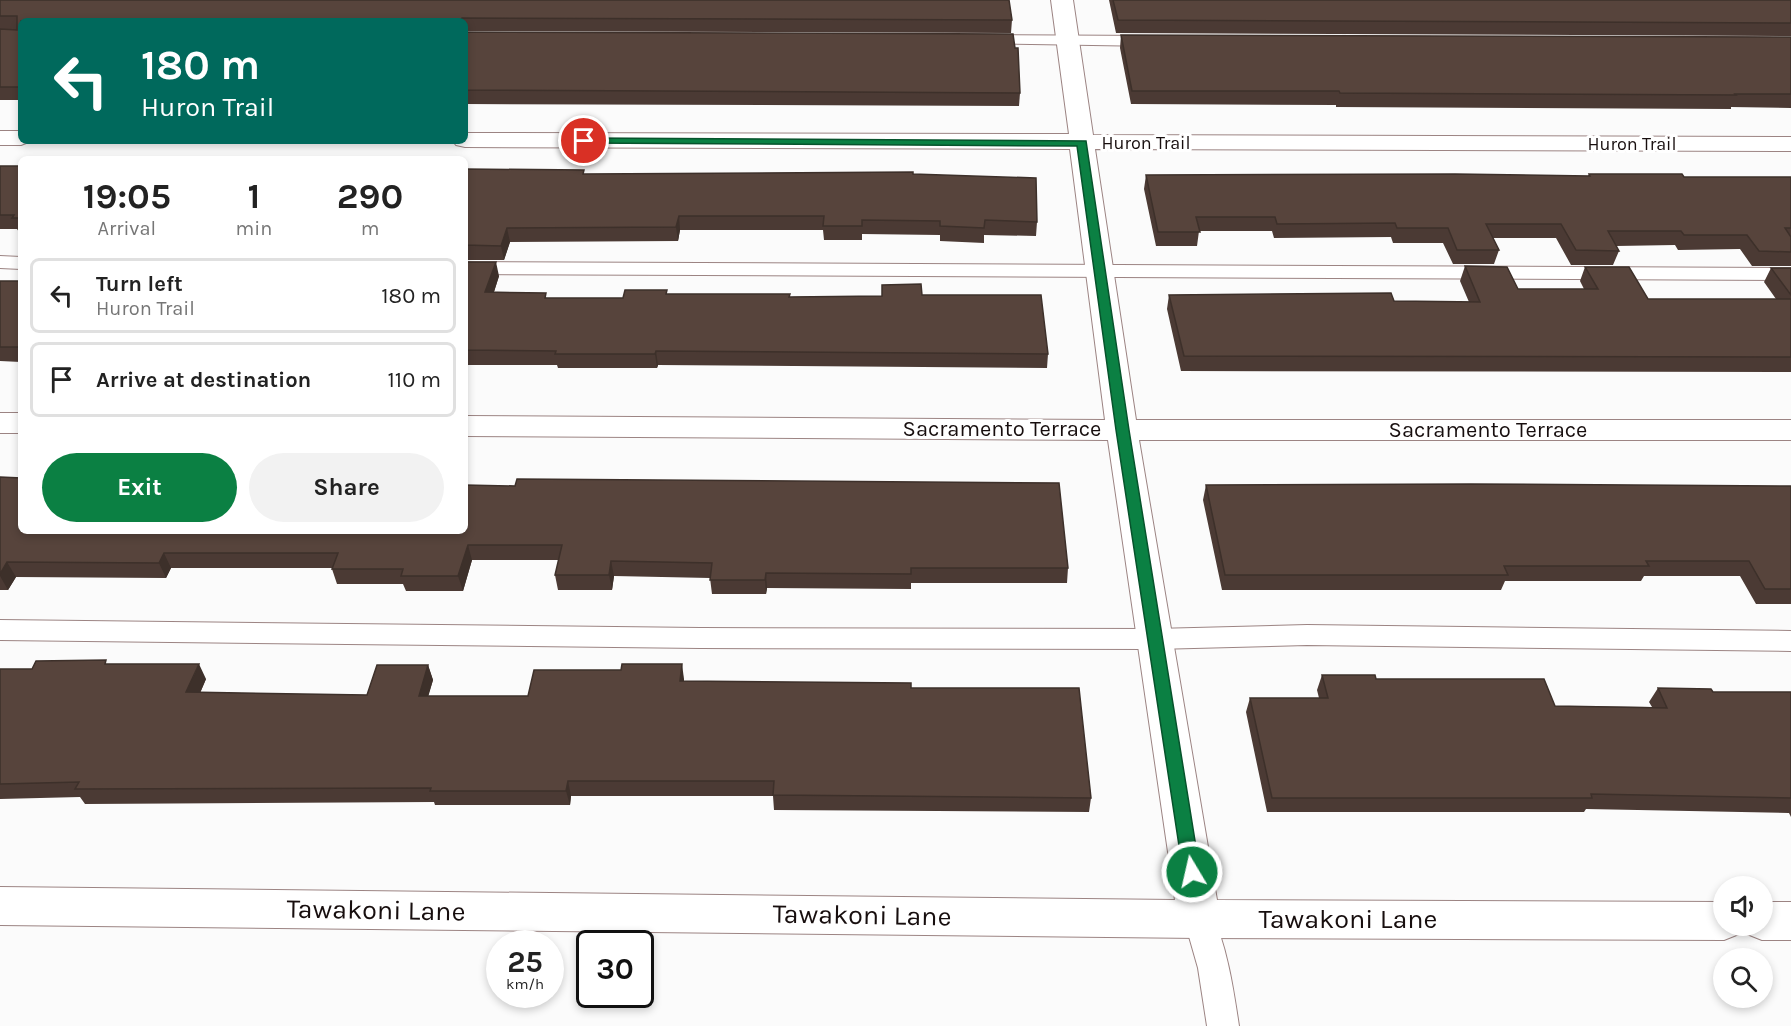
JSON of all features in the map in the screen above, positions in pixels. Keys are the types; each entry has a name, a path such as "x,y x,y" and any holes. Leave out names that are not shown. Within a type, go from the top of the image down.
{"street":[{"path":"1062,0 1122,430 1199,919"},
{"path":"0,138 18,138"},
{"name":"Huron Trail","path":"468,140 1791,144"},
{"path":"0,423 18,423"},
{"name":"Sacramento Terrace","path":"468,426 1122,430 1791,430"},
{"name":"Tawakoni Lane","path":"0,906 1199,919 1713,921"},
{"path":"1773,921 1791,921"}],"lane":[{"path":"971,40 1174,41"},
{"path":"0,262 18,263"},
{"path":"468,268 1791,274"},
{"path":"0,630 700,638 1155,639 1307,635 1791,640"},
{"path":"1199,919 1214,968 1223,1026"}],"building":[{"path":"0,0 1009,0 1012,20 18,18 18,87 0,87 0,29 17,30 17,16 0,16"},
{"path":"1113,0 1791,0 1791,23 1118,20"},
{"path":"468,32 1013,34 1015,48 1018,48 1020,93 468,90"},
{"path":"1121,35 1791,37 1791,94 1132,91"},
{"path":"0,166 18,166 18,218 12,218 14,215 0,215"},
{"path":"468,169 584,170 583,174 913,172 913,174 1036,178 1037,222 985,220 984,228 940,226 940,221 862,220 862,226 823,226 824,216 679,216 676,227 507,228 501,246 468,245"},
{"path":"1589,174 1682,174 1684,177 1791,177 1791,228 1785,228 1791,237 1791,252 1759,251 1747,235 1684,235 1681,231 1608,231 1619,251 1576,250 1561,224 1486,224 1499,250 1457,250 1448,228 1397,228 1395,223 1277,224 1275,217 1196,217 1200,232 1158,232 1146,175 1590,176"},
{"path":"468,262 496,262 485,292 546,293 545,298 623,298 625,290 667,290 666,294 790,294 789,297 882,296 882,285 921,284 922,295 1041,295 1048,354 656,351 655,354 555,354 556,351 468,350"},
{"path":"1465,266 1507,267 1518,289 1598,289 1585,267 1629,267 1648,299 1791,299 1791,357 1184,356 1169,295 1391,293 1394,301 1480,302"},
{"path":"1771,268 1791,268 1791,295"},
{"path":"0,281 18,281 18,347 0,347"},
{"path":"0,477 18,478 18,534 468,534 468,485 515,486 517,479 1059,483 1068,568 911,568 911,574 766,573 765,580 710,580 712,563 611,561 609,575 555,575 562,545 468,545 458,576 401,576 403,569 332,569 338,553 164,553 159,563 7,562 0,574"},
{"path":"1206,485 1791,486 1791,589 1765,589 1749,561 1646,561 1649,566 1504,566 1508,575 1225,575"},
{"path":"106,660 105,664 199,664 186,692 367,695 377,665 428,665 419,696 528,696 534,670 621,670 622,664 682,664 680,681 911,683 911,688 1079,688 1091,798 773,795 774,781 568,781 566,791 430,791 431,788 75,789 79,782 0,784 0,669 32,669 36,661"},
{"path":"1322,675 1375,675 1376,679 1544,679 1555,706 1667,708 1658,688 1711,689 1713,692 1791,692 1791,798 1591,794 1592,798 1272,798 1250,698 1328,698"}],"route":[{"path":"584,141 1082,143 1122,430 1192,872"}]}
